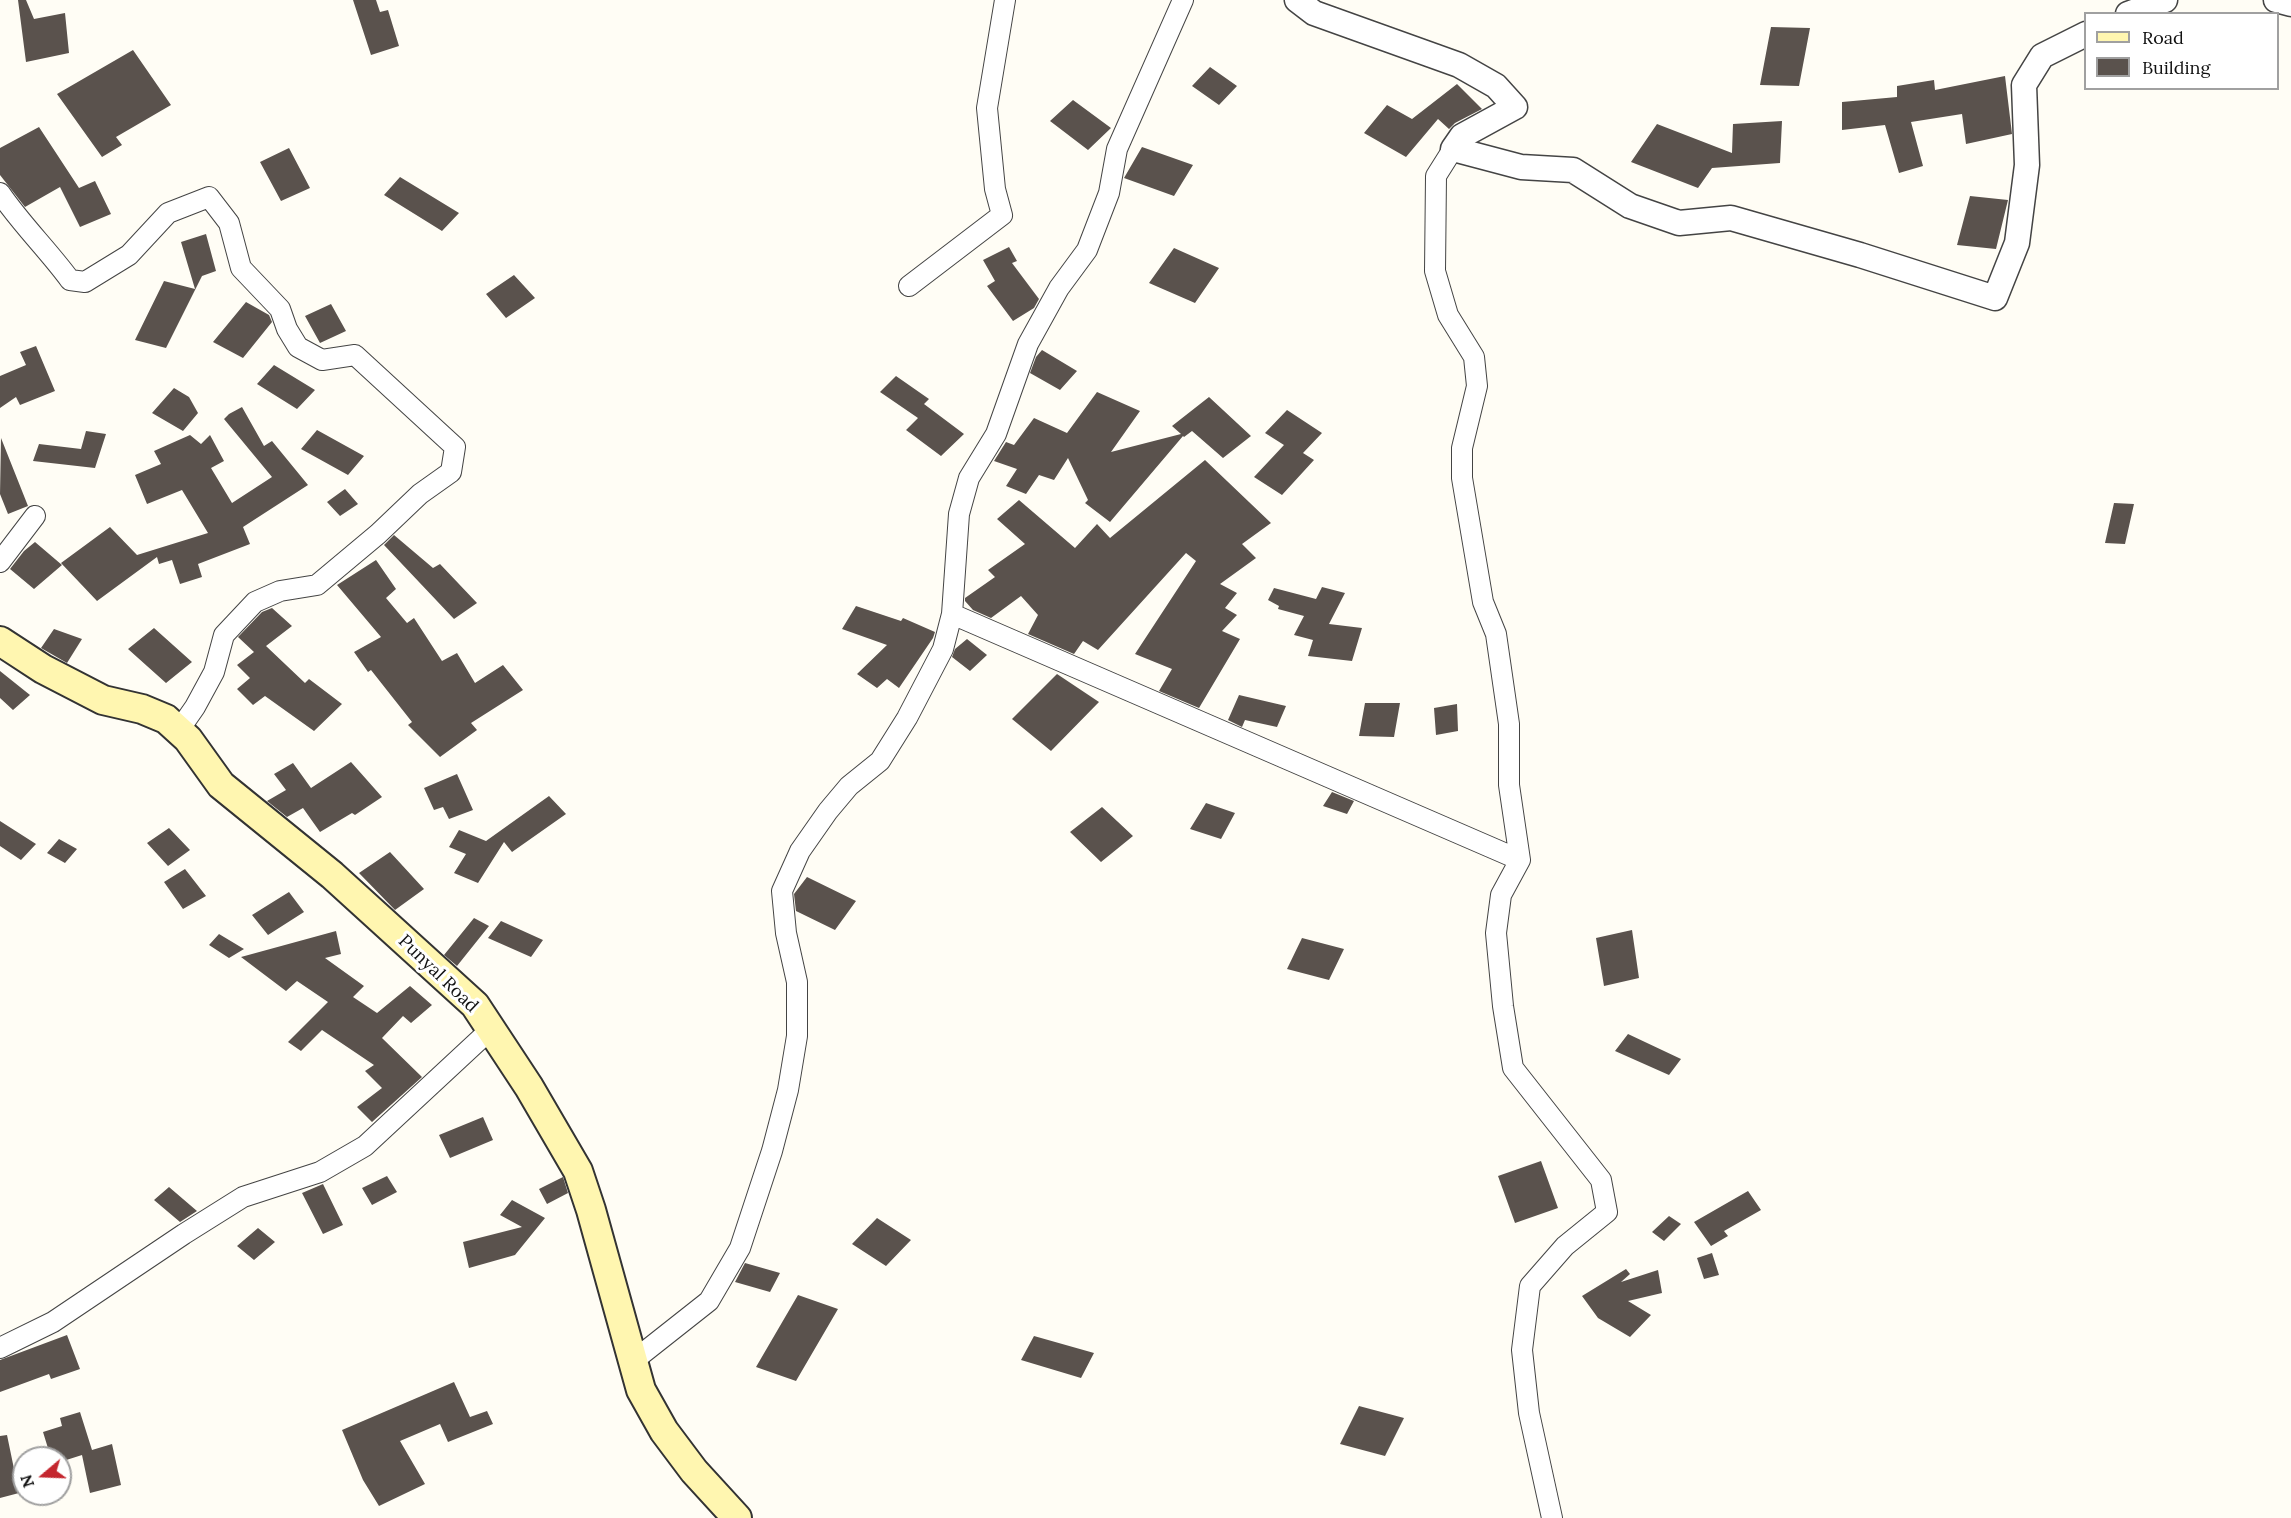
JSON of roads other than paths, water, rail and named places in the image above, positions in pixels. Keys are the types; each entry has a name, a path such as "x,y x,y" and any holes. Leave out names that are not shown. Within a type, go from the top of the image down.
{"main road":[{"name":"Punyal Road","path":"0,641 43,669 103,700 142,709 166,719 188,739 221,785 332,875 475,1005 529,1087 578,1171 641,1390 664,1431 694,1471 737,1518"}],"street":[{"path":"909,286 1002,215 995,189 987,108 1005,0"},
{"path":"633,1361 709,1301 740,1248 772,1151 788,1090 797,1036 797,982 786,933 782,891 800,851 828,811 849,786 880,761 907,718 943,649 952,614 959,514 969,478 996,434 1028,344 1059,288 1087,250 1109,193 1117,148 1183,0"},
{"path":"1296,0 1314,13 1459,65 1496,86 1515,107 1462,136 1436,176 1435,271 1448,315 1474,357 1477,386 1462,448 1462,478 1483,602 1496,634 1509,724 1509,785 1520,860 1501,895 1496,933 1503,1006 1514,1068 1600,1180 1607,1212 1565,1246 1530,1286 1522,1350 1529,1413 1552,1518"},
{"path":"2133,12 2164,0"},
{"path":"2276,0 2291,4"},
{"path":"1453,149 1521,167 1573,170 1630,206 1679,223 1731,218 1860,255 1995,298 2017,243 2027,165 2024,85 2042,56 2084,35"},
{"path":"0,194 18,220 48,250 70,280 85,282 129,255 168,213 209,197 229,223 242,268 280,309 287,329 298,347 322,360 355,355 455,447 451,472 420,494 378,534 317,585 280,591 255,602 224,635 214,672 195,707 178,730"},
{"path":"0,562 35,516"},
{"path":"952,614 1520,860"},
{"path":"0,1348 53,1322 243,1197 320,1172 365,1146 491,1029"}]}
